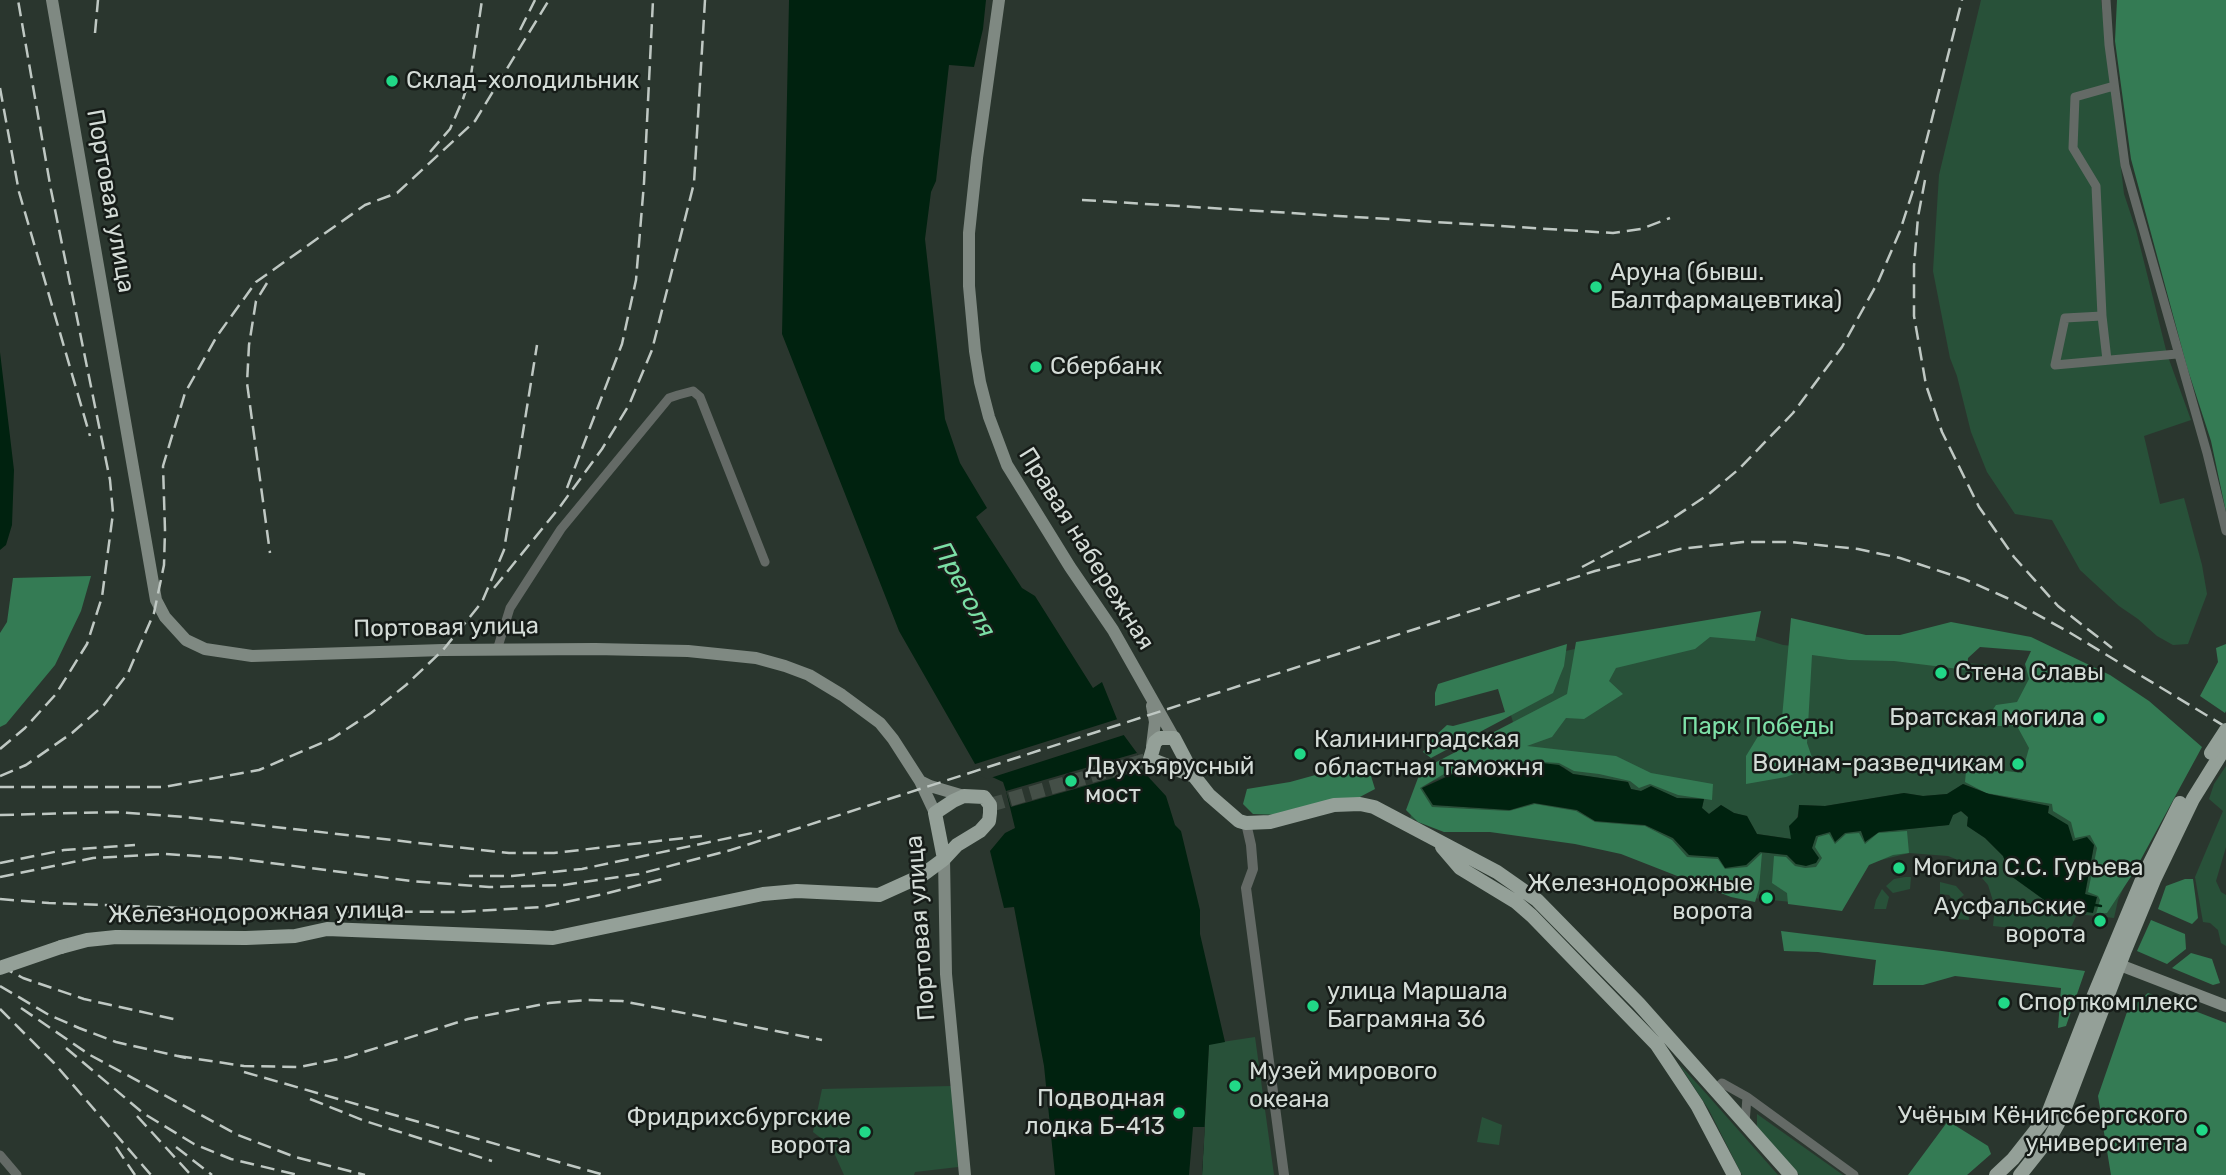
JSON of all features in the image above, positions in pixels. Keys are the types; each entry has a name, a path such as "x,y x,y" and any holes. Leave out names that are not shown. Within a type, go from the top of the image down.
{"main road":[{"name":"Портовая улица","path":"52,0 156,600 165,617 186,640 205,649 228,654 252,656 595,649 698,651 748,657 785,666 827,685 880,723 920,781 935,813 944,859 946,974 965,1175"},
{"name":"Правая набережная","path":"999,0 976,158 969,233 969,286 980,382 989,418 1007,465 1070,567 1113,630 1174,738"},
{"path":"1151,699 1155,722 1150,759 1194,776"},
{"path":"2020,1175 2043,1147 2061,1118 2114,963 2164,834 2218,752 2226,730"},
{"path":"1152,746 1160,738 1174,738 1194,776 1215,802 1239,821 1247,823 1289,818 1334,805 1360,804 1387,812 1438,843 1497,872 1537,900 1639,1004 1791,1175"},
{"name":"Железнодорожная улица","path":"0,968 87,940 117,937 246,938 295,936 327,929 553,938 763,894 797,891 879,895 921,876 989,821 990,805 984,797 964,796 920,781"},
{"path":"935,813 964,796"},
{"path":"1438,843 1460,868 1516,902 1532,916 1657,1045 1696,1105 1734,1175"},
{"path":"2114,963 2226,1006"},
{"path":"1996,1175 2013,1159 2047,1116 2114,963"}],"street":[{"path":"2106,0 2125,164 2207,453 2226,531"},
{"path":"2107,360 2102,316 2096,186 2073,148 2075,97 2115,86"},
{"path":"2102,316 2065,318 2055,365 2177,354"},
{"path":"497,650 510,608 561,529 669,398 693,391 700,397 765,562"},
{"path":"1247,823 1253,869 1246,888 1284,1175"},
{"path":"1715,1090 1722,1083 1747,1097 1854,1175"},
{"path":"1745,1123 1747,1097"},
{"path":"0,1156 18,1175"}],"green space":[{"path":"1981,0 2101,0 2124,194 2136,230 2167,354 2191,420 2144,436 2160,504 2184,498 2202,565 2207,594 2188,644 2173,645 2119,606 2080,570 2052,520 2015,514 1987,472 1971,432 1950,358 1933,271 1939,175"},
{"path":"2117,0 2226,0 2226,512 2211,441 2187,367 2131,159 2115,41"},
{"path":"91,576 81,611 55,665 6,724 0,727 0,633 7,622 13,578"},
{"path":"1761,611 1755,641 1710,637 1695,649 1616,668 1609,681 1623,694 1584,719 1566,718 1552,737 1527,746 1616,756 1651,773 1713,784 1712,800 1678,795 1650,784 1639,788 1630,781 1574,771 1559,763 1527,761 1444,774 1420,788 1432,807 1509,811 1535,804 1576,811 1595,822 1645,826 1672,840 1687,857 1718,859 1725,869 1747,867 1762,853 1759,889 1755,902 1731,897 1621,854 1575,844 1490,832 1444,832 1418,822 1406,810 1421,770 1567,694 1576,642"},
{"path":"1791,618 1866,635 1900,635 1951,622 2031,637 2110,675 2149,701 2202,747 2134,872 2107,913 2096,914 2100,900 2098,896 2088,892 2097,848 2090,835 2075,838 2071,822 2053,811 2052,804 1986,793 1965,782 1967,760 1991,769 2022,773 2029,748 2017,726 1982,726 1996,705 2017,702 2029,679 2025,664 2031,651 1980,647 1968,658 1967,670 1812,655 1807,743 1815,766 1786,777 1746,784 1746,756 1760,733 1781,729"},
{"name":"Парк Победы","path":"1683,627 1733,629 1783,645 2050,671 2134,865 2118,900 2114,918 2077,914 2068,934 1993,926 1995,907 1988,885 1971,865 1948,856 1909,853 1869,863 1840,907 1733,896 1620,850 1490,828 1410,819 1418,786 1429,765 1518,739 1497,668 1526,659","holes":["1534,762 1563,767 1573,774 1628,782 1631,789 1641,791 1651,787 1677,798 1704,799 1702,808 1709,814 1721,805 1734,813 1747,816 1757,834 1792,839 1800,805 1825,806 1904,793 1923,796 1947,794 1963,784 1989,794 2049,806 2048,813 2073,841 2094,845 2085,895 2097,898 2054,907 2011,876 2003,856 1985,838 1967,826 1968,817 1961,811 1953,815 1948,825 1879,832 1865,841 1861,831 1830,832 1815,836 1812,848 1796,864 1787,855 1760,852 1746,865 1719,857 1689,855 1673,838 1645,825 1595,821 1577,810 1534,803 1510,810 1433,805 1422,788 1457,772"]},
{"path":"1567,644 1564,666 1553,693 1431,758 1423,752 1447,725 1453,726 1505,712 1498,689 1435,706 1438,684"},
{"path":"2226,644 2225,713 2200,696 2218,662 2216,648"},
{"path":"2226,766 2226,847 2216,881 2221,892 2226,895 2226,946 2221,943 2218,930 2210,923 2203,922 2195,877 2223,811 2209,799 2214,784"},
{"path":"1330,771 1371,776 1375,789 1356,799 1281,815 1253,814 1243,804 1247,789 1290,782"},
{"path":"1907,831 1909,853 1893,855 1869,865 1842,911 1788,904 1787,893 1772,883 1774,856 1786,857 1795,866 1816,867 1822,858 1815,847 1818,837 1829,834 1835,844 1846,834 1859,833 1865,844 1878,833"},
{"path":"1911,877 1910,889 1893,893 1886,886 1894,879"},
{"path":"2193,879 2198,918 2192,924 2158,909 2166,886"},
{"path":"1940,882 1956,886 1964,895 1954,902 1949,895 1940,894"},
{"path":"1882,889 1889,897 1886,909 1874,909 1876,900"},
{"path":"1967,901 1969,920 1957,919 1957,905"},
{"path":"2151,920 2185,934 2186,949 2167,964 2137,951"},
{"path":"1781,931 2085,971 2066,1026 2058,1028 2061,988 1955,976 1923,985 1873,985 1876,960 1818,952 1784,951"},
{"path":"2191,953 2212,959 2220,983 2213,985 2172,968"},
{"path":"2148,993 2226,1023 2226,1175 2111,1175 2098,1096 2127,1012"},
{"name":"Музей мирового океана","path":"1255,1037 1274,1175 1202,1175 1209,1044"},
{"path":"1679,1064 1778,1175 1742,1175 1709,1110"},
{"path":"952,1086 958,1167 915,1172 914,1175 844,1175 831,1146 813,1132 822,1089"},
{"path":"1757,1114 1843,1175 1799,1175 1757,1127"},
{"path":"1482,1117 1502,1125 1499,1145 1477,1142"},
{"path":"1948,1121 1988,1146 1991,1154 1967,1175 1908,1175"}],"water":[{"name":"Преголя","path":"789,0 986,0 983,29 974,67 949,65 936,181 931,192 925,239 945,419 960,463 987,508 976,517 1022,588 1035,596 1093,688 1102,682 1123,734 1137,753 1142,770 1166,796 1175,825 1181,831 1200,910 1200,934 1225,1042 1209,1045 1202,1175 1055,1175 1044,1066 1014,907 1004,908 990,851 1005,833 1015,828 1006,791 1003,782 979,771 899,631 782,334"},
{"path":"0,352 14,470 12,525 6,545 0,550"},
{"path":"1534,762 1559,765 1573,774 1628,782 1631,789 1641,791 1651,786 1677,798 1704,799 1702,808 1709,814 1721,805 1734,813 1747,816 1757,834 1791,839 1789,826 1798,817 1799,805 1825,806 1904,793 1923,796 1947,794 1963,784 1989,794 2049,806 2048,813 2068,825 2073,841 2087,837 2094,845 2085,894 2097,897 2093,913 2054,907 2011,876 2003,856 1985,838 1967,826 1968,817 1961,811 1953,815 1949,825 1879,832 1865,842 1861,831 1845,833 1835,842 1830,832 1816,836 1812,848 1819,858 1816,863 1806,866 1796,864 1787,855 1760,852 1746,865 1725,868 1718,857 1689,855 1673,838 1645,825 1595,821 1577,810 1534,803 1510,810 1433,805 1422,788 1457,772"}],"pier":[{"path":"1121,718 1127,734 987,779 977,774 972,765"},
{"name":"Двухъярусный мост","path":"1137,753 1142,770 1011,807 1006,791"},
{"path":"1193,1127 1205,1127 1202,1175 1189,1175"}],"waterway":[{"path":"2095,905 2101,906"}],"tunnel":[{"path":"990,805 1150,759"}],"railway":[{"path":"0,749 25,728 56,694 87,644 102,597 113,513 110,480 51,190 18,0"},
{"path":"95,33 98,0"},
{"path":"430,152 450,129 463,99 471,75 482,0"},
{"path":"520,30 535,0"},
{"path":"0,776 26,765 72,733 104,705 128,673 154,613 164,565 163,466 185,393 217,336 256,282 365,205 397,193 475,121 549,0"},
{"path":"567,488 622,344 636,280 644,183 653,0"},
{"path":"494,588 559,508 602,449 629,405 652,350 694,183 705,0"},
{"path":"1582,567 1664,524 1709,494 1739,469 1793,413 1842,347 1878,282 1900,231 1917,178 1962,0"},
{"path":"0,88 19,192 90,436"},
{"path":"1925,180 1918,217 1914,266 1914,316 1926,385 1942,432 1979,507 2014,557 2058,606 2112,648"},
{"path":"1082,200 1613,233 1641,229 1670,218"},
{"path":"267,283 256,301 249,345 247,383 270,553"},
{"path":"0,787 164,787 259,770 333,738 406,685 443,650 482,602 504,550 537,345"},
{"path":"0,877 93,858 165,854 232,858 411,881 489,887 564,885 639,874 731,850 1595,571 1680,549 1743,542 1790,542 1858,549 1900,558 1964,579 2007,598 2067,631 2226,727"},
{"path":"0,815 116,812 185,817 509,853 554,853 702,836"},
{"path":"469,876 512,876 582,869 762,831"},
{"path":"0,863 64,850 135,845"},
{"path":"0,899 261,911 459,912 542,907 662,879"},
{"path":"0,966 23,978 84,999 178,1020"},
{"path":"0,986 49,1015 79,1028 116,1042 186,1058"},
{"path":"178,1056 244,1066 300,1067 348,1057 468,1019 549,1003 587,1000 622,1001 822,1040"},
{"path":"21,1008 90,1055 238,1135 295,1157 365,1175"},
{"path":"0,1009 54,1063 151,1175"},
{"path":"66,1048 143,1113 194,1144 231,1159 298,1175"},
{"path":"244,1072 604,1175"},
{"path":"310,1099 365,1121 492,1161"},
{"path":"137,1116 191,1175"},
{"path":"116,1147 135,1175"},
{"path":"176,1147 212,1175"}],"place":[{"name":"Склад-холодильник","path":"392,81"},
{"name":"Аруна (бывш. Балтфармацевтика)","path":"1596,287"},
{"name":"Сбербанк","path":"1036,367"},
{"name":"Стена Славы","path":"1941,673"},
{"name":"Братская могила","path":"2099,718"},
{"name":"Калининградская областная таможня","path":"1300,754"},
{"name":"Воинам-разведчикам","path":"2018,764"},
{"name":"Двухъярусный мост","path":"1071,781"},
{"name":"Могила С.С. Гурьева","path":"1899,868"},
{"name":"Железнодорожные ворота","path":"1767,898"},
{"name":"Аусфальские ворота","path":"2100,921"},
{"name":"Спорткомплекс","path":"2004,1003"},
{"name":"улица Маршала Баграмяна 36","path":"1313,1006"},
{"name":"Музей мирового океана","path":"1235,1086"},
{"name":"Подводная лодка Б-413","path":"1179,1113"},
{"name":"Учёным Кёнигсбергского университета","path":"2202,1130"},
{"name":"Фридрихсбургские ворота","path":"865,1132"}]}
